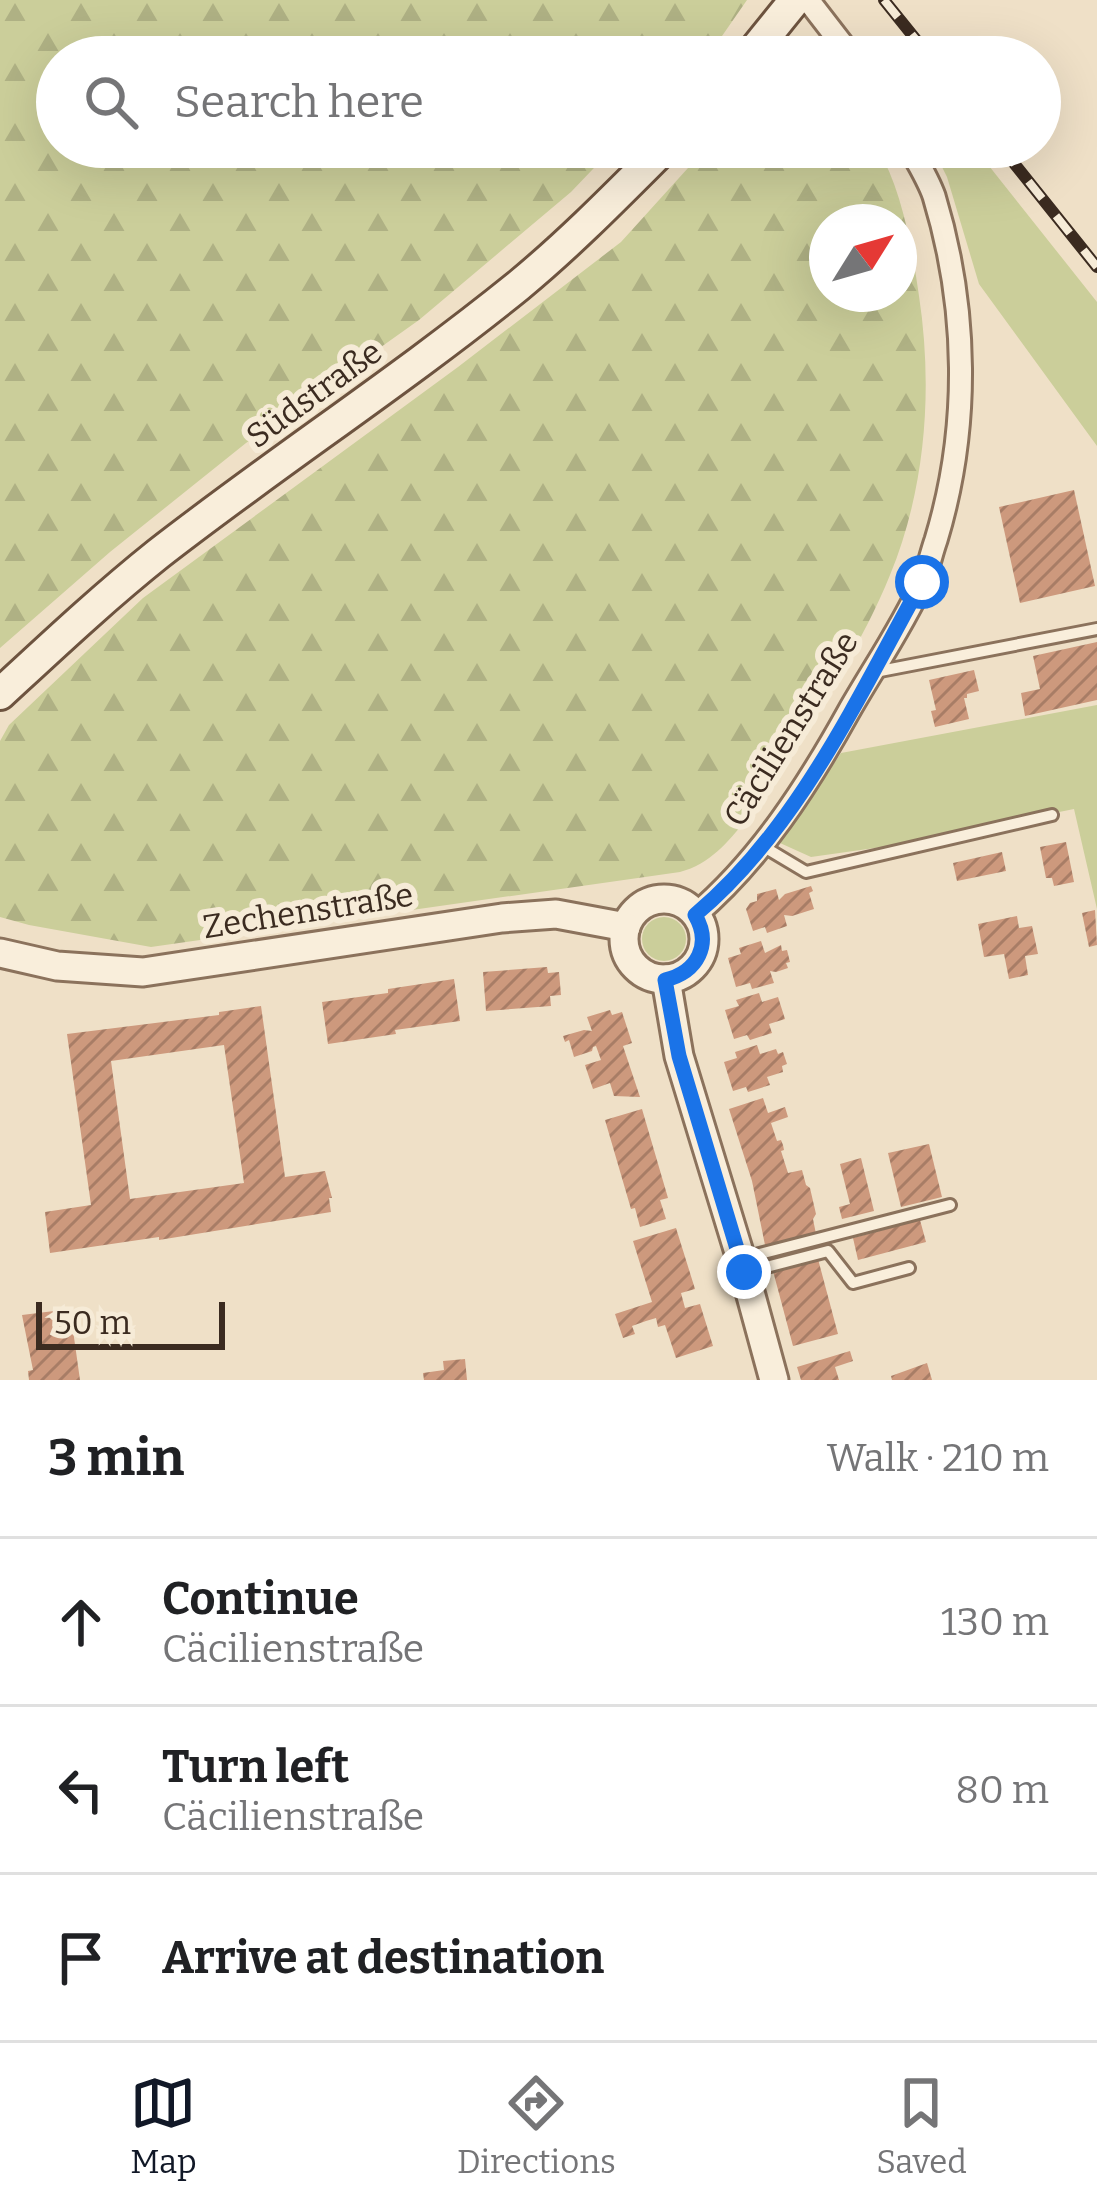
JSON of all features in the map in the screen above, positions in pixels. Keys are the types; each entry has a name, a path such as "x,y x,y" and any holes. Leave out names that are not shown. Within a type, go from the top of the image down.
{"main road":[{"path":"767,36 794,0"},
{"name":"Südstraße","path":"0,694 156,556 521,283 644,168"}],"street":[{"path":"808,0 836,36"},
{"name":"Cäcilienstraße","path":"695,915 719,895 796,798 922,582 944,511 959,431 962,358 955,284 933,192 920,168"},
{"path":"657,900 678,902 695,915 704,938 697,962 678,977 653,978 632,964 624,940 638,909 657,900"},
{"name":"Zechenstraße","path":"0,953 58,966 143,972 502,918 556,914 626,927"},
{"path":"665,980 679,1056 773,1380"}],"lane":[{"path":"872,673 1097,629"},
{"path":"761,845 806,872 1052,814"},
{"path":"742,1266 950,1205"},
{"path":"742,1266 828,1251 853,1283 909,1268"}],"green space":[{"path":"0,0 747,0 722,36 36,36 36,168 594,168 419,320 246,443 0,648"},
{"path":"688,168 887,168 900,204 809,204 809,312 917,312 917,287 925,402 912,508 890,575 842,670 747,819 709,858 680,872 151,947 0,917 0,741 9,725 143,598 621,242"},
{"path":"942,168 991,168 1097,302 1097,446 979,284"},
{"path":"1097,705 1097,909 1074,809 811,857 780,843 841,753"},
{"path":"664,917 680,923 686,939 680,955 664,961 648,955 642,939 648,923"}],"building":[{"path":"1074,490 1095,586 1020,603 999,507"},
{"path":"1097,642 1097,700 1025,716 1021,693 1040,689 1033,656"},
{"path":"974,670 979,691 964,698 969,719 935,727 929,680"},
{"path":"1066,842 1074,882 1054,886 1052,878 1046,878 1040,847"},
{"path":"1002,852 1006,871 957,881 953,863"},
{"path":"811,886 814,909 784,915 787,926 767,933 765,927 753,931 746,909 757,901 757,894 776,889 779,900"},
{"path":"1095,910 1097,945 1089,947 1082,913"},
{"path":"1017,916 1019,928 1032,926 1038,954 1025,956 1028,975 1009,979 1004,954 984,957 978,924"},
{"path":"761,941 765,953 781,945 782,951 787,950 788,968 770,971 774,983 752,989 750,983 736,987 728,958 741,954 739,948"},
{"path":"547,967 548,973 559,972 561,995 550,996 551,1006 486,1011 483,972"},
{"path":"454,979 460,1021 328,1044 322,1002"},
{"path":"759,993 762,1002 778,997 785,1019 769,1024 772,1033 734,1039 725,1010 739,1006 736,1000"},
{"path":"261,1006 285,1177 325,1171 331,1212 50,1253 45,1212 91,1205 67,1034","holes":["224,1045 244,1183 130,1199 111,1061"]},
{"path":"610,1010 612,1015 622,1012 632,1043 623,1046 640,1097 614,1096 610,1083 593,1089 585,1065 601,1060 596,1046 574,1057 569,1040 565,1042 563,1036 592,1031 587,1017"},
{"path":"757,1045 760,1054 783,1052 787,1064 783,1072 767,1077 770,1085 733,1091 724,1062 737,1058 735,1052"},
{"path":"763,1098 768,1113 785,1107 788,1117 771,1123 783,1145 788,1173 802,1170 816,1214 816,1234 765,1245 752,1181 729,1109"},
{"path":"642,1109 668,1198 660,1200 666,1219 640,1227 605,1120"},
{"path":"929,1144 942,1197 901,1207 888,1153"},
{"path":"861,1158 874,1211 842,1219 839,1207 850,1204 840,1164"},
{"path":"920,1220 926,1242 858,1260 853,1238"},
{"path":"676,1228 695,1289 681,1293 685,1308 700,1304 713,1346 676,1358 665,1325 658,1327 656,1318 632,1326 635,1334 623,1338 615,1314 652,1302 633,1241"},
{"path":"818,1259 838,1334 793,1346 773,1271"},
{"path":"70,1309 80,1380 29,1380 28,1371 33,1370 22,1315"},
{"path":"850,1351 853,1361 835,1367 839,1380 801,1380 797,1367"},
{"path":"465,1359 467,1380 424,1380 423,1373 444,1370 443,1361"},
{"path":"927,1363 932,1380 892,1380 891,1376"}],"railway":[{"path":"884,0 913,36"},
{"path":"1018,168 1097,267"}],"route":[{"path":"744,1272 679,1056 665,980 678,977 697,962 704,938 695,915 747,864 796,798 922,582"}]}
